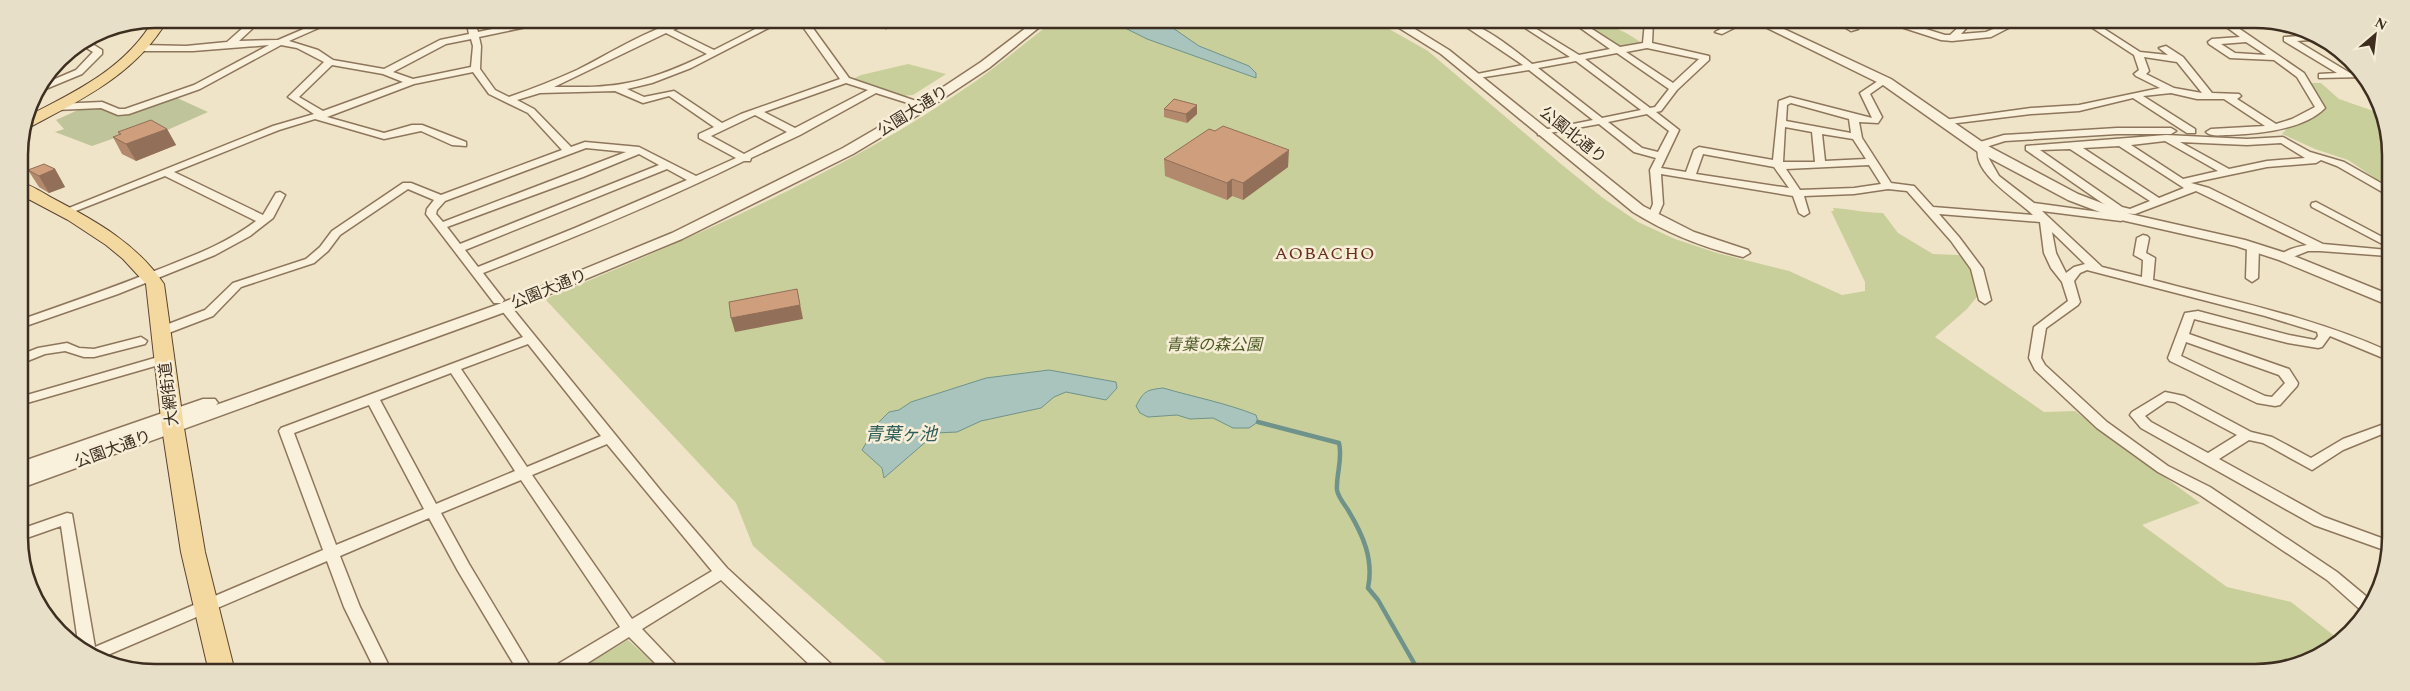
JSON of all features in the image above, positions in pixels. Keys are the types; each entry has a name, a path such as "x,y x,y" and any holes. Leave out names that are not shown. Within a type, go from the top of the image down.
{"main road":[{"path":"33,118 92,87 142,48 156,28"},
{"name":"大網街道","path":"28,196 64,212 120,248 151,277 158,297 172,422 193,552 204,606 220,664"}],"street":[{"path":"230,44 248,28"},
{"path":"56,107 102,106 118,112 126,112 197,87 279,43 314,28"},
{"path":"472,28 477,46 474,69 492,92 511,99 531,110 569,151"},
{"path":"385,72 443,42 507,28"},
{"path":"511,99 541,90 668,28"},
{"path":"541,90 617,88 646,82 715,54 765,28"},
{"path":"808,28 845,80"},
{"name":"公園大通り","path":"28,479 172,422 502,304 649,248 735,208 848,151 915,106 1021,28"},
{"name":"公園大通り","path":"915,106 934,99 985,65 1033,28"},
{"name":"公園北通り","path":"1405,28 1445,52 1612,190 1652,218 1693,239 1743,253"},
{"path":"1473,28 1494,40 1638,150 1661,156"},
{"path":"1530,28 1578,58 1674,130 1655,170 1658,204 1652,218"},
{"path":"1585,28 1674,88"},
{"path":"1648,46 1649,28"},
{"path":"1719,32 1728,28"},
{"path":"1773,28 1884,80 1980,148 2074,197 2118,213 2253,247 2284,257 2382,297"},
{"path":"1913,28 1944,38 1988,36 2004,28"},
{"path":"1952,38 1962,28"},
{"path":"2097,28 2138,54 2180,59"},
{"path":"1980,148 2004,138 2148,130 2237,132 2274,127 2298,120 2320,108 2301,75 2272,58 2232,28"},
{"path":"665,29 715,54"},
{"path":"2306,38 2287,39 2349,76"},
{"path":"2247,39 2212,42 2232,56 2272,58"},
{"path":"142,48 198,49 255,41 279,43 311,49 330,62 385,72 412,82"},
{"path":"48,85 79,72 99,52 89,46"},
{"path":"1475,77 1648,46 1706,58 1674,88 1658,109 1542,133"},
{"path":"2163,48 2180,59 2210,97"},
{"path":"2138,54 2144,71 2139,74 2172,90 2210,97 2231,96 2274,127"},
{"path":"330,62 293,95 297,101 320,116 384,136 393,136 410,129 423,128 445,140 462,144"},
{"path":"64,212 276,128 320,116 412,82 474,69"},
{"path":"2322,76 2355,76"},
{"path":"746,159 703,136 722,128 732,121 845,80 915,106"},
{"path":"1804,213 1797,193 1778,165 1782,103 1790,100 1875,121 1877,117 1875,111 1865,93 1884,80"},
{"path":"617,88 643,100 671,93 722,128"},
{"path":"477,271 559,240 746,159 875,90"},
{"path":"1944,124 2031,111 2079,108 2172,90"},
{"path":"2136,96 2191,131"},
{"path":"756,112 796,133"},
{"path":"1853,117 1857,136 1888,186"},
{"path":"1780,123 1857,136"},
{"path":"1818,130 1819,160 1821,165"},
{"path":"2118,213 2030,148 2121,143 2166,138 2247,142 2283,140 2316,160 2268,164 2226,172 2186,184"},
{"path":"2166,138 2226,172"},
{"path":"2030,206 2113,218 2118,213 2131,212 2192,189 2121,143"},
{"path":"697,181 639,150 585,145 441,199 432,209 431,214 609,438 722,572 819,664"},
{"path":"2071,145 2158,202"},
{"path":"1980,148 1992,174 2045,219 2097,269"},
{"path":"441,226 560,183 639,150"},
{"path":"1690,177 1699,150 1778,165 1873,162"},
{"path":"2307,154 2324,156 2338,162 2382,189"},
{"path":"458,249 668,165"},
{"path":"1655,170 1797,193 1854,191 1888,186 1910,188 1955,239 1978,269 1985,300"},
{"path":"166,172 263,220"},
{"path":"2186,184 2205,190 2322,248"},
{"path":"162,331 209,313 236,285 310,262 324,250 336,233 408,185 441,199"},
{"path":"28,321 151,277 211,253 246,234 269,216 280,195"},
{"path":"2316,205 2382,241"},
{"path":"1929,210 2045,219"},
{"path":"2045,219 2048,248 2063,277 2068,282 2074,302 2040,327 2035,358 2040,367 2102,425 2163,469 2205,491 2332,576 2363,603"},
{"path":"2143,238 2140,255 2149,258 2147,282"},
{"path":"2252,278 2253,247"},
{"path":"2284,257 2292,252 2322,248 2382,253"},
{"path":"2068,282 2079,268 2097,269 2323,330 2382,354"},
{"path":"2182,336 2284,372 2292,382 2275,402 2262,400 2174,358 2188,316 2198,315 2288,339 2318,344 2324,337 2323,330"},
{"path":"380,664 352,607 286,431 530,339"},
{"path":"28,357 42,351 67,347 76,354 97,353 141,341"},
{"path":"28,399 165,360"},
{"path":"454,368 523,474 629,627 667,664"},
{"path":"2382,429 2354,438 2326,453 2312,465 2268,440 2247,435 2179,398 2166,396 2137,415 2146,425 2319,521 2382,544"},
{"path":"372,398 468,575 521,664"},
{"name":"公園大通り","path":"28,467 172,422"},
{"path":"2208,460 2247,435"},
{"path":"102,652 204,606 609,438"},
{"path":"28,532 67,518 87,644"},
{"path":"572,664 629,627 722,572"}],"green space":[{"name":"青葉の森公園","path":"1044,28 1387,28 1428,51 1603,198 1638,222 1675,239 1717,253 1789,271 1842,295 1865,291 1865,282 1831,211 1834,211 1833,208 1883,213 1898,233 1933,254 1959,255 1968,265 1980,293 1967,309 1935,337 2044,412 2075,411 2200,503 2142,525 2227,587 2291,602 2334,636 2312,650 2296,657 2264,663 887,664 753,546 736,503 545,299 656,252 821,174 926,114 1005,59"},
{"path":"1587,28 1614,28 1643,44 1619,48"},
{"path":"908,64 946,74 913,95 901,96 851,80 861,75"},
{"path":"2307,83 2321,83 2339,99 2375,112 2381,138 2382,181 2348,160 2315,149 2282,134 2297,118 2324,108"},
{"path":"175,97 208,112 147,139 132,132 92,146 55,132 64,129 56,120 87,106 99,107 117,114"},
{"path":"628,640 654,664 589,664"}],"water":[{"path":"1125,28 1173,28 1199,46 1249,66 1256,73 1256,78 1147,39"},
{"name":"青葉ヶ池","path":"1049,370 1116,382 1117,388 1106,400 1066,392 1054,397 1041,408 981,421 957,432 936,433 884,478 882,468 862,450 878,423 889,412 899,410 911,402 986,378"},
{"path":"1163,388 1245,411 1256,415 1258,422 1249,428 1233,428 1213,418 1190,419 1177,415 1148,417 1140,413 1136,406 1141,397 1149,391"}],"building":[{"path":"1174,99 1197,105 1186,114 1164,109"},
{"path":"151,120 167,129 126,144 113,137 121,134 118,132"},
{"path":"1223,126 1289,150 1243,183 1232,179 1227,183 1164,159 1209,129 1215,131"},
{"path":"44,164 55,169 39,176 28,170"},
{"path":"797,289 800,305 731,318 729,302"}],"waterway":[{"path":"1258,422 1339,443 1340,455 1337,490 1363,538 1370,567 1368,588 1378,600 1414,663"}],"district":[{"name":"AOBACHO","path":"1325,253"}]}
